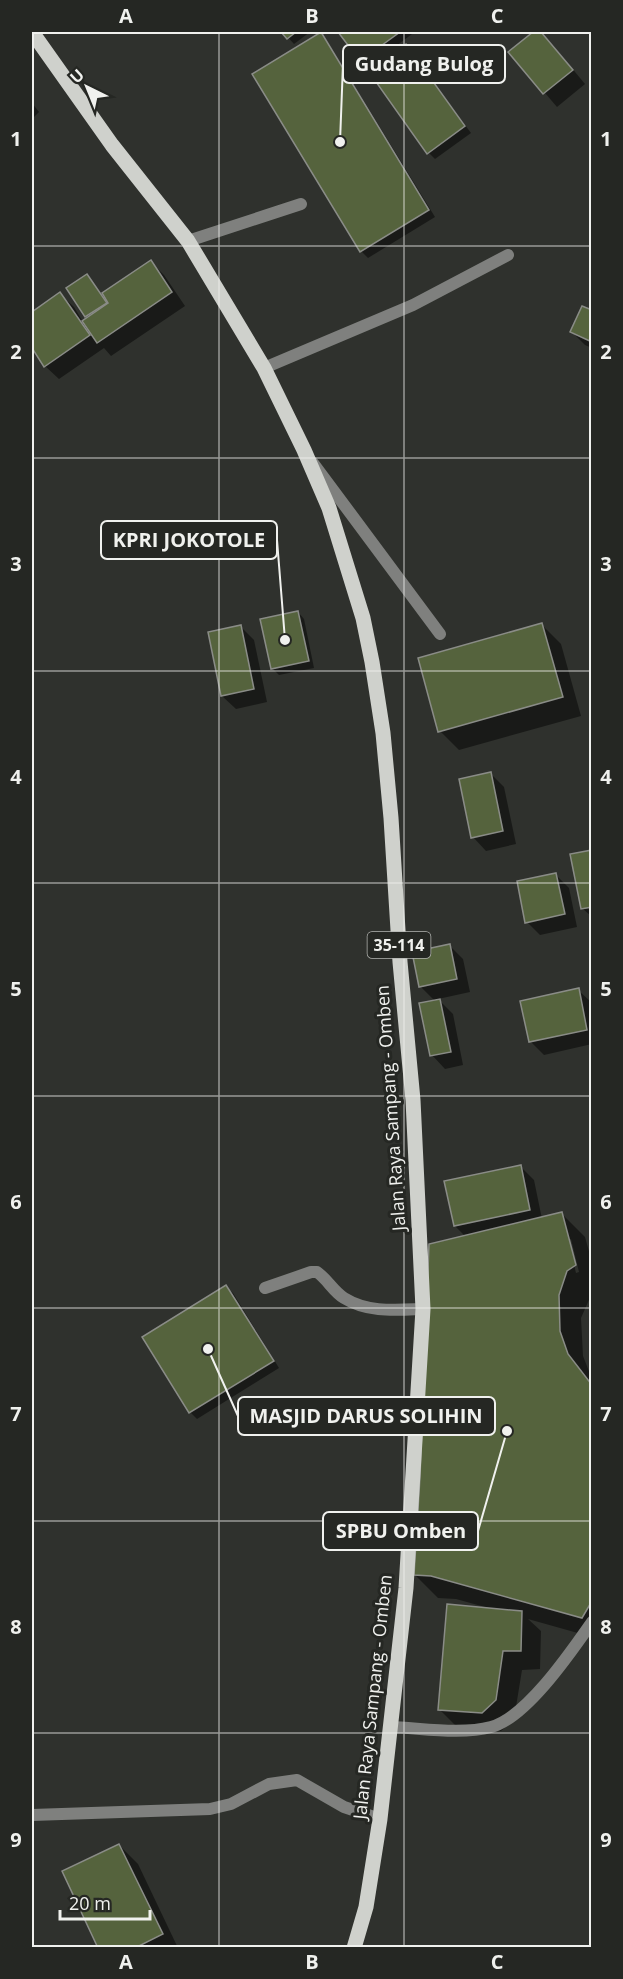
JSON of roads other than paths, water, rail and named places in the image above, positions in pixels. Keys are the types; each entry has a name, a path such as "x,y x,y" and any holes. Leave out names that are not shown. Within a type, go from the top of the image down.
{"main road":[{"name":"Jalan Raya Sampang - Omben","path":"32,32 112,145 188,241 264,368 329,507 363,618 382,733 391,818 400,962 413,1100 423,1309 406,1588 380,1820 366,1907 354,1947"}],"street":[{"path":"188,241 301,204"},
{"path":"264,368 413,305 508,255"},
{"path":"304,450 440,634"},
{"path":"265,1288 317,1272 344,1298 361,1307 388,1310 423,1309"},
{"path":"390,1727 471,1730 492,1727 508,1720 530,1701 572,1650 591,1622"},
{"path":"32,1815 210,1809 231,1804 269,1785 297,1780 344,1807 380,1820"}],"place":[{"name":"Gudang Bulog","path":"340,142"},
{"name":"KPRI JOKOTOLE","path":"285,640"},
{"name":"MASJID DARUS SOLIHIN","path":"208,1349"},
{"name":"SPBU Omben","path":"507,1431"}]}
